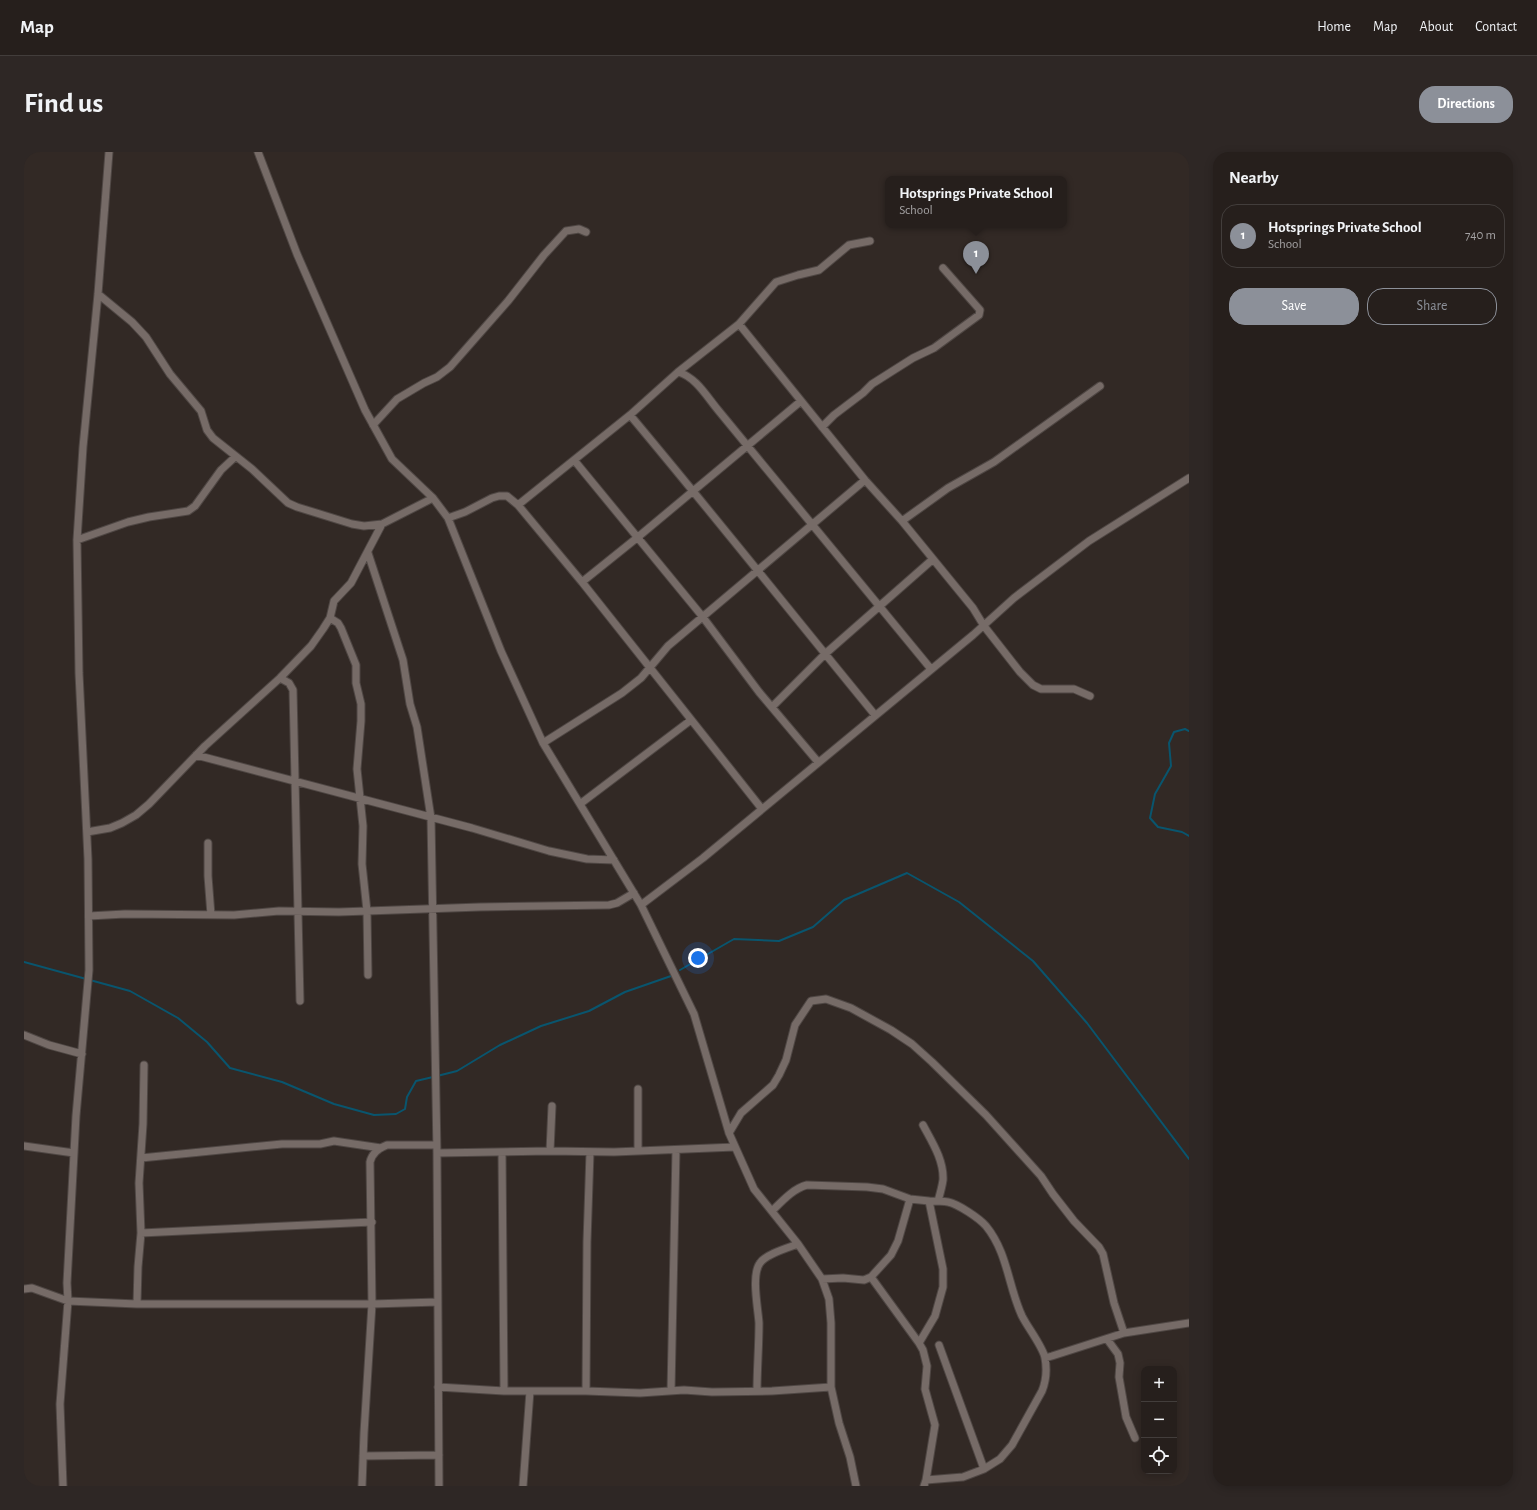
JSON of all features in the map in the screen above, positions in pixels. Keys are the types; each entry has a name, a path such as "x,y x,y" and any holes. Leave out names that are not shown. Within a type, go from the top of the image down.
{"street":[{"path":"63,1486 60,1404 68,1301 67,1283 74,1153 89,970 87,832 79,673 77,540 83,447 98,294 109,152"},
{"path":"258,152 297,254 365,410 392,459 433,498 448,518 501,651 543,743 641,905 694,1014 729,1133 754,1189 798,1244 822,1279 829,1299 831,1322 831,1387 839,1423 850,1457 856,1486"},
{"path":"373,425 397,399 412,389 437,377 450,367 508,301 544,255 566,231 579,229 586,232"},
{"path":"518,505 630,414 678,372 739,324 776,282 819,270 849,244 870,241"},
{"path":"822,427 834,415 872,384 913,358 934,348 979,315 980,310 943,268"},
{"path":"98,294 132,322 146,337 170,374 200,411 207,430 213,438 266,481 288,503 358,525 382,524 433,498"},
{"path":"739,324 865,480 973,608 984,626 1020,672 1033,685 1041,689 1074,689 1090,696"},
{"path":"678,372 686,374 692,380 931,669"},
{"path":"902,522 948,488 994,462 1100,386"},
{"path":"582,582 694,491 801,401"},
{"path":"630,414 875,715"},
{"path":"77,540 128,522 188,511 195,506 221,470 235,457"},
{"path":"574,460 702,616 772,707 818,762"},
{"path":"641,905 703,858 984,626 1014,598 1089,541 1189,478"},
{"path":"543,743 622,693 641,678 668,646 865,480"},
{"path":"448,518 465,512 499,496 507,496 518,505 582,582 762,809"},
{"path":"87,832 116,825 136,815 149,804 196,755 280,678 311,646 330,618 334,601 350,583 368,553 382,524"},
{"path":"368,553 403,660 410,704 418,734 431,818 437,1149 439,1486"},
{"path":"772,707 825,654 932,560"},
{"path":"330,618 338,623 341,628 356,665 356,683 361,704 357,769 363,826 362,864 367,911 368,975"},
{"path":"280,678 289,683 293,690 300,1001"},
{"path":"580,804 691,720"},
{"path":"196,755 549,851 587,859 614,860"},
{"path":"208,843 208,876 211,915"},
{"path":"89,916 132,914 234,915 279,911 328,913 480,907 609,905 617,903 634,893"},
{"path":"729,1133 741,1113 773,1085 780,1075 786,1060 795,1025 811,1001 826,998 851,1008 891,1030 932,1062 986,1115 1041,1176 1074,1221 1099,1247 1103,1254 1114,1303 1124,1333"},
{"path":"24,1035 49,1045 82,1054"},
{"path":"137,1304 141,1233 139,1183 144,1065"},
{"path":"638,1089 638,1151"},
{"path":"550,1151 552,1106"},
{"path":"923,1125 937,1153 942,1169 943,1180 938,1201"},
{"path":"141,1158 282,1144 320,1144 334,1141 381,1148"},
{"path":"362,1486 372,1304 370,1162 372,1156 387,1145 502,1152 590,1152 735,1148"},
{"path":"24,1146 74,1153"},
{"path":"671,1391 676,1150"},
{"path":"502,1152 504,1391"},
{"path":"586,1391 587,1242 590,1152"},
{"path":"772,1211 801,1186 867,1187 884,1189 910,1199 948,1202 960,1208 985,1225 1000,1248 1021,1314 1045,1358 1046,1374 1042,1391 1012,1445 1000,1459 984,1469 963,1477 925,1483 935,1425 925,1389 927,1366 923,1350 871,1277"},
{"path":"822,1279 843,1278 864,1280 871,1277 891,1255 898,1241 910,1199"},
{"path":"919,1343 935,1316 944,1287 943,1269 929,1201"},
{"path":"141,1233 372,1222"},
{"path":"757,1391 757,1267 766,1256 798,1244"},
{"path":"24,1288 32,1288 68,1301 137,1304 372,1304 438,1302"},
{"path":"1045,1358 1124,1333 1189,1323"},
{"path":"1107,1339 1118,1354 1120,1363 1118,1377 1126,1417 1135,1438"},
{"path":"939,1345 984,1469"},
{"path":"438,1387 504,1391 586,1391 640,1393 684,1390 712,1392 757,1391 831,1387"},
{"path":"523,1486 530,1391"},
{"path":"363,1456 439,1455"}],"waterway":[{"path":"1189,731 1185,729 1174,732 1169,743 1171,766 1155,794 1150,818 1158,827 1182,832 1189,836"},
{"path":"680,970 734,939 779,941 813,927 844,900 907,873 959,902 1033,961 1087,1023 1189,1159"},
{"path":"24,962 130,991 178,1018 207,1042 230,1068 282,1082 334,1104 374,1115 396,1114 405,1109 407,1097 416,1081 433,1077"},
{"path":"437,1076 457,1071 500,1045 541,1026 589,1011 625,992 671,976"}],"place":[{"name":"Hotsprings Private School","path":"976,274"}]}
